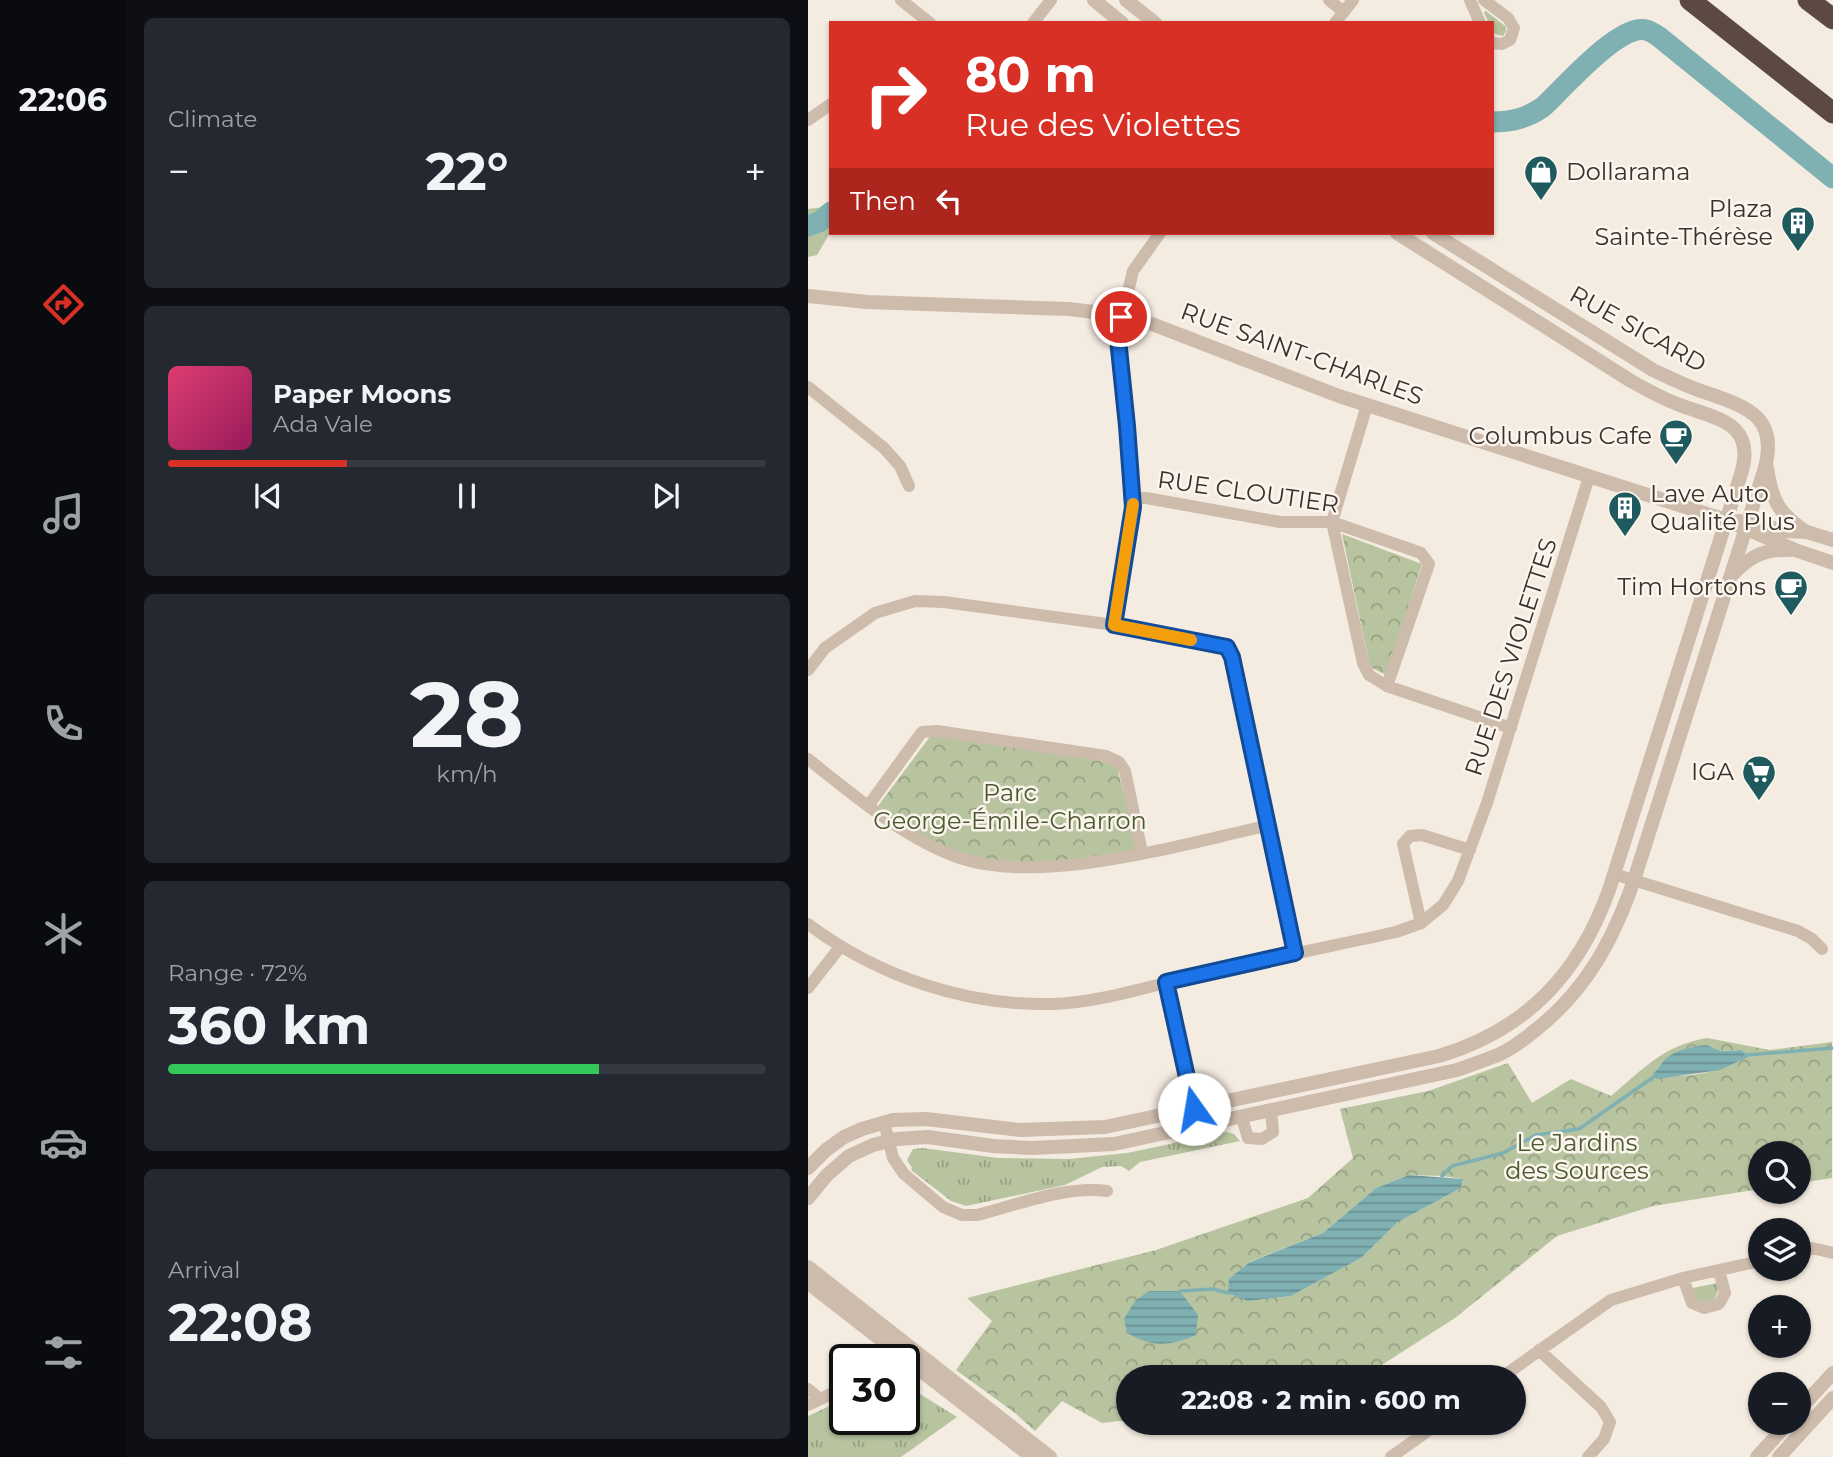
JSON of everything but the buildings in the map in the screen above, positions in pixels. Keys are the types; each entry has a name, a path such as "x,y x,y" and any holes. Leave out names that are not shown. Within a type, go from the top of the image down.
{"highway":[{"path":"1690,0 1832,113"},
{"path":"1808,0 1832,19"}],"street":[{"path":"901,0 927,21"},
{"path":"1035,21 1051,0"},
{"path":"1094,0 1120,21"},
{"path":"1126,0 1152,21"},
{"path":"1329,0 1344,12"},
{"path":"1337,21 1353,0"},
{"path":"1470,0 1479,21"},
{"path":"1484,0 1508,18 1514,28 1512,38 1507,43 1494,43"},
{"path":"808,120 829,105"},
{"path":"1114,625 1133,515 1118,339 1121,317 1134,271 1159,235"},
{"name":"RUE SICARD","path":"1400,235 1565,340 1661,397 1720,419 1735,429 1743,443 1744,461 1726,520"},
{"path":"1426,252 1434,235"},
{"name":"RUE SICARD","path":"808,1198 827,1175 849,1156 888,1140 920,1137 1005,1147 1073,1147 1129,1141 1431,1077 1466,1066 1510,1048 1560,1009 1583,983 1608,946 1634,880 1766,463 1769,445 1767,434 1759,418 1749,409 1664,375 1437,235"},
{"name":"RUE SAINT-CHARLES","path":"808,296 867,302 1060,309 1121,317 1184,335 1367,405 1726,520 1784,531 1807,532 1832,540"},
{"path":"1565,340 1576,323"},
{"path":"808,387 884,448 900,466 909,486"},
{"path":"1367,405 1332,522 1363,663 1369,675 1387,687 1511,728"},
{"path":"1766,463 1776,504 1786,517 1807,532"},
{"name":"RUE DES VIOLETTES","path":"808,924 840,947 898,976 968,997 1053,1004 1114,995 1396,932 1421,923 1443,905 1458,881 1470,850 1589,477"},
{"name":"RUE CLOUTIER","path":"1132,498 1146,498 1280,522 1332,522 1421,553 1429,564 1387,687"},
{"path":"808,1168 844,1137 884,1122 915,1118 998,1128 1058,1130 1120,1125 1454,1052 1502,1030 1545,996 1566,972 1588,940 1601,912 1726,520"},
{"name":"RUE SAINT-CHARLES","path":"1746,525 1795,550 1832,562"},
{"path":"1729,578 1746,561 1759,553 1795,550"},
{"path":"808,670 824,648 875,613 915,601 944,602 1114,625 1227,647 1232,657 1295,953"},
{"path":"1661,727 1680,732"},
{"path":"868,806 922,732 937,731 1106,756 1119,762 1125,771 1142,852"},
{"path":"808,759 868,806 936,848 962,859 1008,868 1060,867 1266,826"},
{"path":"1421,923 1403,844 1410,836 1422,835 1470,850"},
{"path":"1614,874 1798,931 1822,949"},
{"path":"808,988 840,947"},
{"path":"1166,982 1198,1127"},
{"path":"1545,996 1560,1009"},
{"path":"1242,1118 1248,1138 1262,1139 1274,1132 1271,1111"},
{"path":"884,1122 893,1158 904,1174 943,1207 962,1215 977,1215 1071,1191 1092,1188 1107,1191"},
{"path":"1811,1248 1832,1253"},
{"path":"1518,1365 1611,1300 1683,1278 1748,1264"},
{"path":"808,1267 892,1344"},
{"path":"1683,1278 1692,1303 1704,1308 1719,1304 1725,1293 1719,1270"},
{"path":"808,1283 890,1344"},
{"path":"1539,1350 1601,1407 1610,1422 1604,1439 1588,1457"},
{"path":"920,1366 1050,1457"},
{"path":"920,1368 1032,1457"},
{"path":"1811,1396 1832,1373"},
{"path":"808,1389 814,1402"},
{"path":"1779,1457 1832,1398"},
{"path":"1391,1457 1422,1435"},
{"path":"1757,1457 1776,1435"}],"green space":[{"path":"1486,11 1505,26 1503,36 1495,34 1494,21 1488,21 1484,13"},
{"path":"829,203 829,234 817,255 808,257 808,209 824,207"},
{"path":"1342,534 1422,564 1386,675 1370,667"},
{"name":"Parc George-Émile-Charron","path":"932,734 1116,763 1138,850 1008,868 936,848 878,806"},
{"name":"Le Jardins des Sources","path":"1707,1038 1770,1050 1832,1042 1832,1178 1811,1181 1811,1141 1748,1141 1748,1191 1653,1206 1557,1236 1455,1318 1382,1365 1116,1365 1116,1421 1102,1423 1062,1401 1035,1431 956,1370 992,1321 967,1298 1156,1250 1308,1198 1353,1158 1340,1109 1428,1091 1508,1063 1532,1103 1571,1079 1611,1096 1644,1068 1678,1046","holes":["1707,1045 1721,1051 1742,1050 1747,1057 1702,1073 1679,1076 1654,1074","1409,1175 1463,1179 1461,1188 1398,1222 1361,1258 1291,1296 1248,1301 1249,1262 1323,1233 1376,1188"]},
{"path":"1227,1132 1234,1134 1240,1141 1140,1162 1129,1171 1121,1166 1102,1167 1065,1185 966,1206 951,1201 911,1170 907,1160 913,1149 923,1148 998,1158 1069,1159 1127,1153"},
{"path":"1717,1283 1718,1291 1714,1300 1704,1302 1696,1299 1693,1288"},
{"path":"920,1394 957,1417 901,1457 808,1457 808,1416 829,1406 829,1435 920,1435"}],"water":[{"path":"1707,1045 1721,1051 1742,1050 1748,1057 1720,1070 1657,1079 1653,1074 1672,1054"},
{"path":"1409,1175 1463,1179 1461,1188 1398,1222 1361,1258 1291,1296 1248,1301 1228,1293 1229,1279 1250,1262 1323,1233 1376,1188"},
{"path":"1149,1291 1180,1291 1198,1315 1196,1335 1162,1344 1145,1341 1127,1333 1124,1319 1135,1301"}],"waterway":[{"path":"1494,122 1519,119 1537,111 1601,51 1626,34 1646,30 1658,36 1833,178"},
{"path":"808,226 819,222 829,214"},
{"path":"1746,1055 1833,1048"},
{"path":"1442,1176 1452,1166 1503,1153 1536,1135 1579,1129 1655,1076"},
{"path":"1180,1291 1213,1289 1228,1293"}],"slow traffic":[{"path":"1133,504 1114,625 1191,640"}],"place":[{"name":"Dollarama","path":"1541,202"},
{"name":"Plaza Sainte-Thérèse","path":"1798,253"},
{"name":"Columbus Cafe","path":"1676,466"},
{"name":"Lave Auto Qualité Plus","path":"1625,538"},
{"name":"Tim Hortons","path":"1791,617"},
{"name":"IGA","path":"1759,802"}],"route":[{"path":"1121,317 1118,339 1133,515 1114,625 1227,647 1232,657 1295,953 1166,982 1194,1109"}]}
